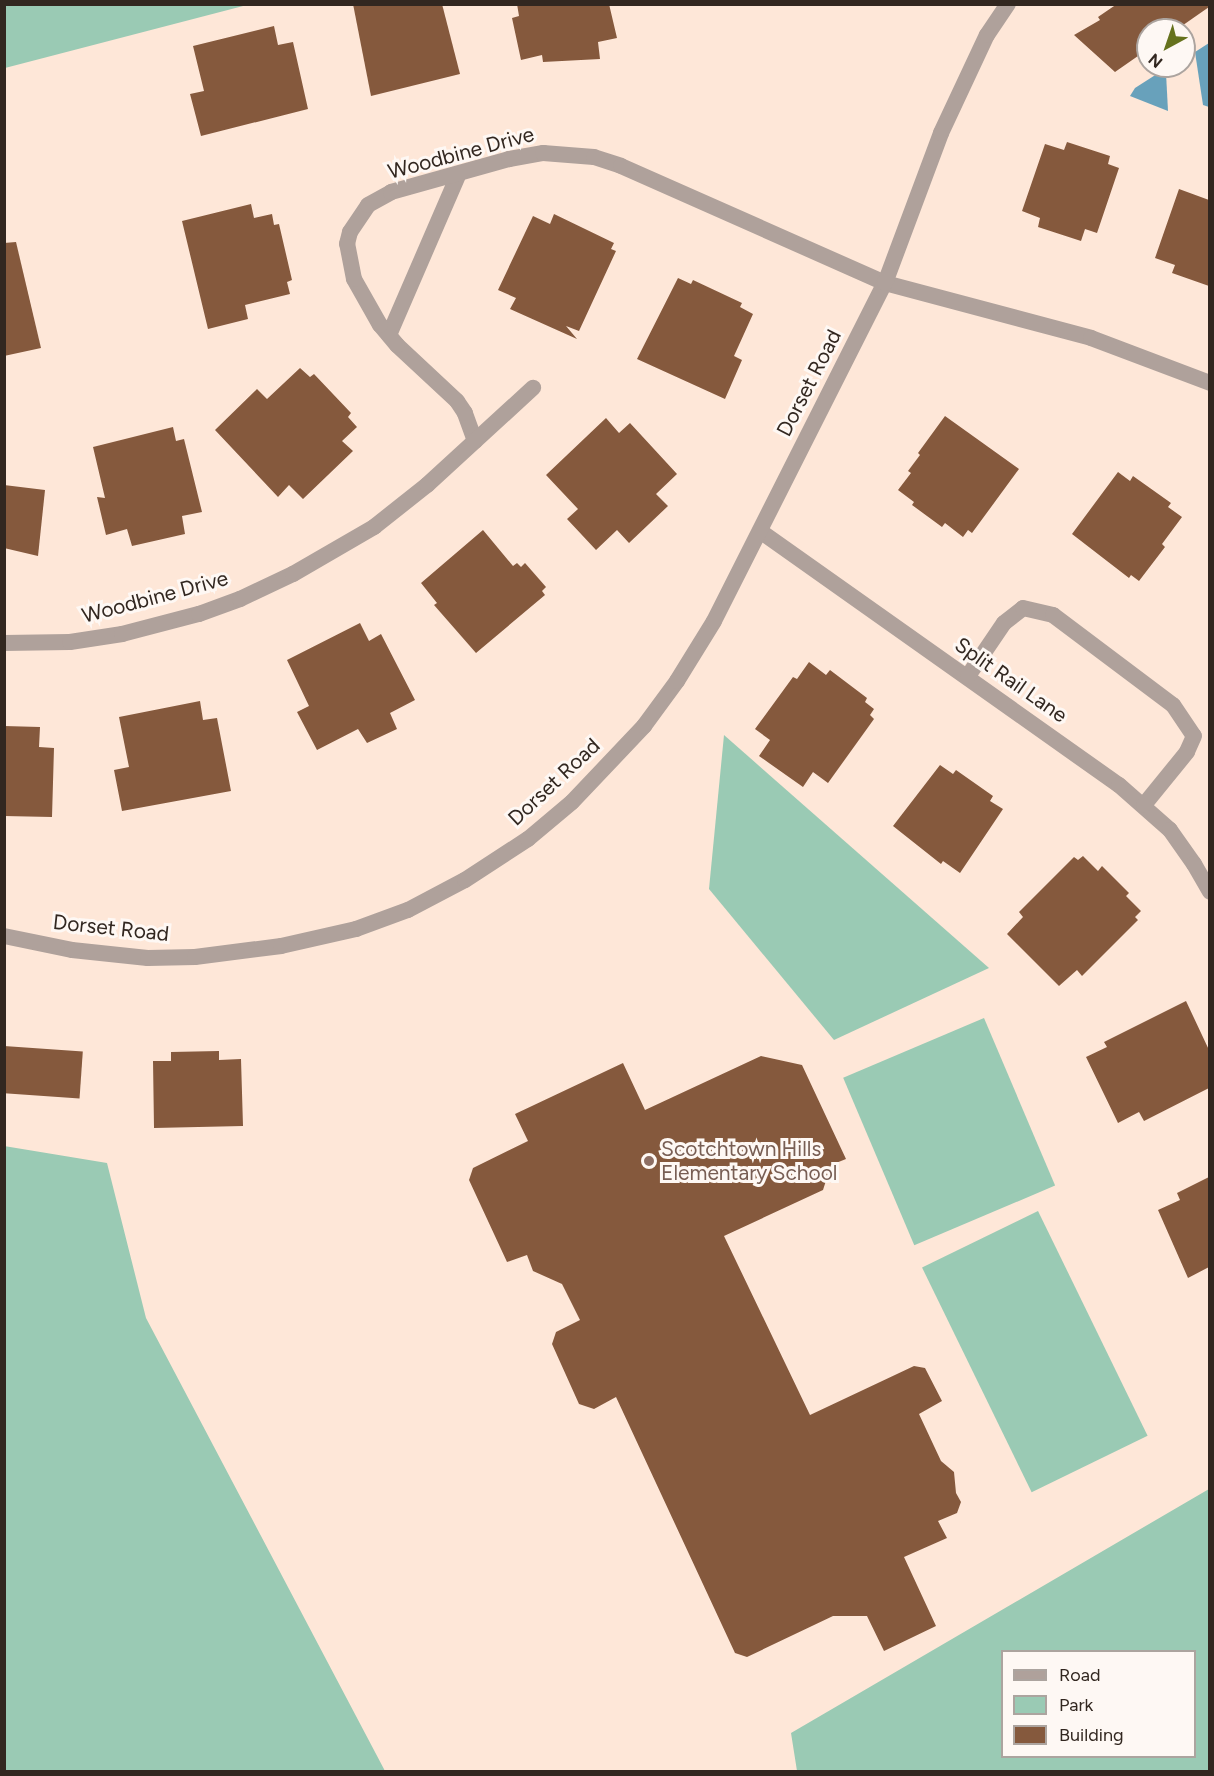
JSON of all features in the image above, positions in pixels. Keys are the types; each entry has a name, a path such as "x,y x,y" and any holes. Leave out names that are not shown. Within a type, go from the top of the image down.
{"street":[{"name":"Dorset Road","path":"4,936 72,950 148,958 195,957 281,946 357,929 408,910 465,880 528,839 572,802 644,726 677,681 714,621 885,283 941,133 987,35 1008,4"},
{"name":"Woodbine Drive","path":"4,643 70,642 122,633 199,614 240,599 318,562 374,526 427,485 475,441 465,413 457,401 389,335 354,279 347,244 350,232 368,205 391,192 543,153 567,153 621,166 885,283"},
{"path":"389,335 459,173"},
{"path":"885,283 1091,338 1209,383"},
{"path":"475,441 533,388"},
{"name":"Split Rail Lane","path":"760,531 968,676 1144,805 1180,843 1209,892"},
{"path":"968,676 1004,623 1023,608 1053,615 1173,705 1194,736 1187,752 1144,805"}],"green space":[{"path":"5,4 247,4 247,5 5,68"},
{"path":"724,735 989,968 834,1040 709,889"},
{"path":"984,1018 1055,1186 914,1245 843,1078"},
{"path":"4,1146 107,1163 146,1318 385,1771 5,1771"},
{"path":"1038,1211 1148,1436 1032,1492 922,1268"},
{"path":"1209,1489 1209,1771 797,1771 791,1733"}],"water":[{"path":"1209,43 1209,107 1203,105 1196,51"},
{"path":"1151,78 1166,78 1168,111 1130,96 1135,88"}],"building":[{"path":"353,4 442,4 460,74 371,96"},
{"path":"517,4 609,4 617,38 598,42 600,59 543,62 542,55 521,60 512,18 519,16"},
{"path":"1117,4 1209,4 1209,7 1193,18 1136,18 1136,57 1115,72 1074,35 1100,20 1098,17"},
{"path":"274,26 278,45 293,42 308,109 201,136 190,94 204,91 193,46"},
{"path":"1067,142 1110,156 1108,164 1119,168 1097,233 1085,229 1081,241 1038,227 1040,218 1022,211 1045,144 1064,150"},
{"path":"1179,189 1209,200 1209,286 1172,273 1175,265 1155,258"},
{"path":"251,204 254,218 272,214 274,225 279,224 292,280 287,282 290,294 245,305 248,319 208,329 182,221"},
{"path":"554,214 614,243 611,249 616,251 579,331 566,326 577,339 510,309 516,298 498,290 533,216 550,224"},
{"path":"16,242 41,348 4,356 4,243"},
{"path":"678,278 691,284 693,280 742,303 740,307 753,314 734,356 742,360 725,399 637,359"},
{"path":"300,368 310,377 314,374 351,413 348,417 357,427 342,441 353,451 303,499 289,485 278,497 215,430 257,389 267,399"},
{"path":"945,416 1019,469 972,533 968,530 963,537 945,523 942,527 912,505 914,502 898,490 911,473 908,471 920,455 918,453"},
{"path":"606,418 619,433 630,423 677,474 656,494 668,506 629,543 617,530 596,550 567,519 578,509 546,475"},
{"path":"173,427 176,441 184,439 202,512 182,516 185,534 132,546 127,529 106,535 97,497 105,498 93,447"},
{"path":"1118,472 1130,481 1133,476 1171,503 1168,507 1182,517 1162,544 1165,547 1139,581 1131,575 1129,578 1072,534"},
{"path":"4,485 45,490 38,556 4,548"},
{"path":"483,530 513,566 517,563 521,567 525,563 546,587 542,591 545,595 476,653 434,605 437,603 421,583"},
{"path":"360,623 369,641 381,634 415,700 390,713 397,729 367,743 358,729 317,750 297,712 309,706 287,660"},
{"path":"809,662 826,675 830,670 867,698 865,702 874,709 870,715 874,719 828,783 813,772 803,787 759,756 770,740 755,729 793,677 797,679"},
{"path":"200,701 203,720 217,718 231,791 122,811 114,770 129,767 119,717"},
{"path":"4,726 40,727 39,747 54,748 52,817 4,816"},
{"path":"940,765 953,774 956,770 993,796 990,801 1003,809 960,873 943,861 941,864 893,826"},
{"path":"1083,856 1098,871 1102,866 1129,893 1126,896 1141,911 1135,917 1138,920 1082,976 1077,970 1059,986 1007,934 1023,917 1019,912 1074,857 1078,860"},
{"path":"1186,1001 1209,1050 1209,1088 1144,1121 1139,1112 1118,1123 1086,1057 1107,1047 1104,1042"},
{"path":"4,1046 83,1052 80,1098 4,1093"},
{"path":"219,1051 219,1060 241,1059 243,1126 154,1128 153,1061 171,1061 171,1052"},
{"path":"761,1056 802,1065 846,1159 831,1165 823,1190 724,1236 810,1415 914,1366 925,1368 942,1401 919,1414 941,1461 954,1472 956,1493 961,1502 957,1513 938,1521 947,1538 904,1557 936,1626 884,1651 867,1616 833,1616 747,1657 735,1653 616,1397 594,1409 579,1404 552,1344 556,1332 580,1320 562,1284 533,1271 527,1255 507,1262 469,1180 473,1168 528,1141 515,1114 623,1063 645,1110"},
{"path":"1209,1177 1209,1267 1188,1278 1158,1210 1180,1200 1177,1193"}],"place":[{"name":"Scotchtown Hills Elementary School","path":"649,1161"}]}
